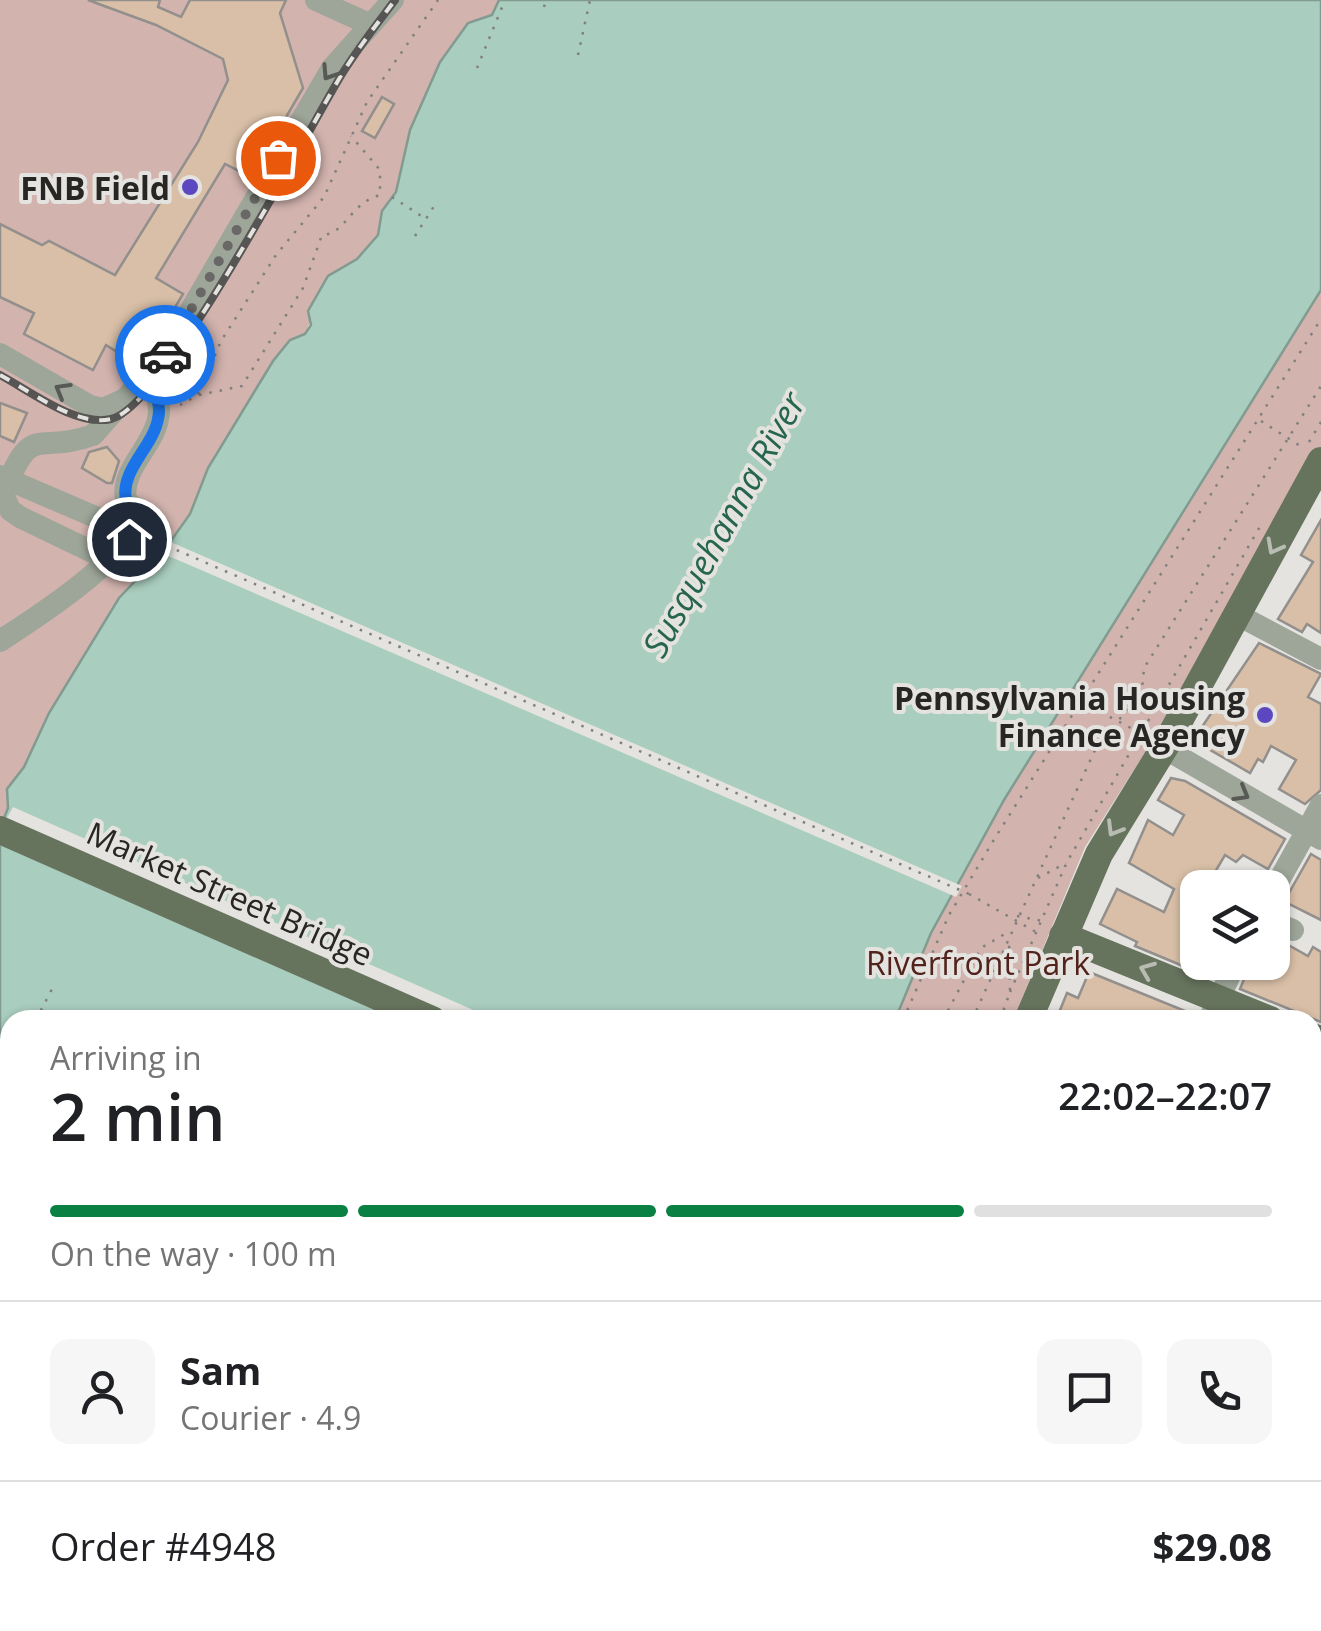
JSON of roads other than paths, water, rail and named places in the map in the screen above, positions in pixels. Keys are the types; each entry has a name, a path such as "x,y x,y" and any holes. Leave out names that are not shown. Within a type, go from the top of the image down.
{"main road":[{"path":"1030,1010 1048,930 1099,854 1152,740 1238,614 1316,463"},
{"name":"Market Street Bridge","path":"0,830 409,1010"},
{"path":"1048,930 1214,1010"}],"street":[{"path":"316,0 369,24"},
{"path":"105,558 10,510 3,494 4,478 24,449 48,440 78,441 93,436 166,354 332,68 393,0"},
{"path":"0,354 90,406 102,409 128,398"},
{"path":"0,641 78,589 105,558 129,539 138,512 126,500 124,486 158,421 148,372"},
{"path":"4,478 117,525"},
{"path":"1238,614 1321,660"},
{"path":"1152,740 1314,835"},
{"path":"1289,870 1314,835 1321,805"},
{"path":"1214,1010 1228,980"}],"water":[{"name":"Susquehanna River","path":"499,0 1321,0 1321,290 1004,800 931,933 899,1010 0,1010 0,828 8,808 7,789 24,767 49,713 119,598 163,552 190,514 208,468 273,361 290,340 305,334 311,325 308,311 328,276 357,259 378,235 382,211 396,192 410,130 440,62 468,23 492,15"}],"railway":[{"path":"0,375 83,418 111,419 135,403 198,320 342,74 395,0"}],"place":[{"name":"FNB Field","path":"190,187"},
{"name":"Pennsylvania Housing Finance Agency","path":"1265,715"}],"park label":[{"name":"Riverfront Park","path":"978,962"}]}
